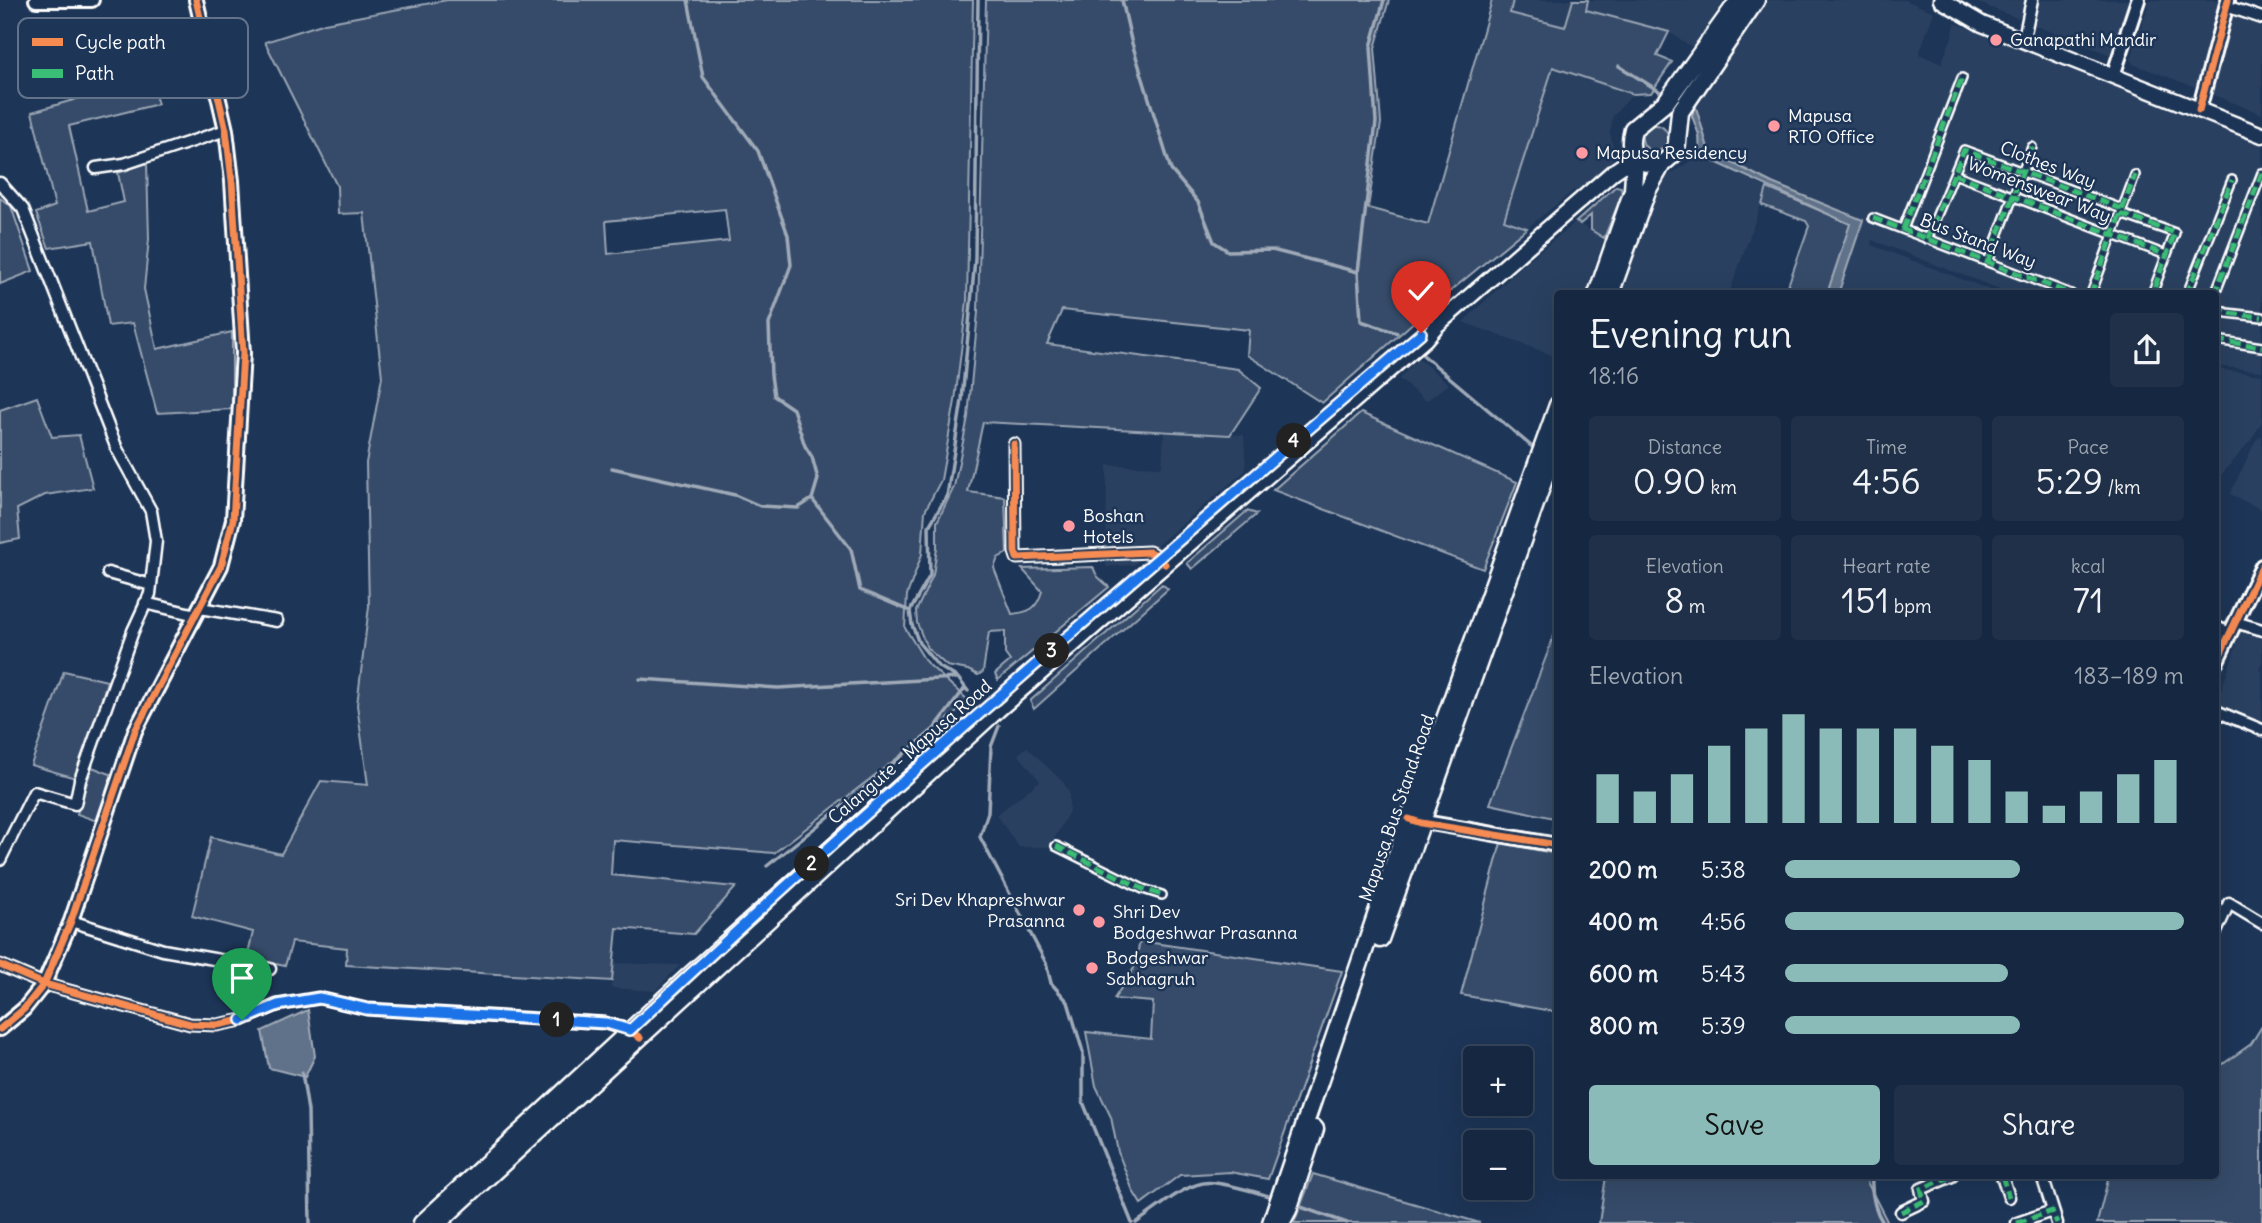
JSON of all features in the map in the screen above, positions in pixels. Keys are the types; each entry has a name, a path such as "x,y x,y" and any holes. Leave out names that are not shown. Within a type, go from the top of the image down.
{"main road":[{"path":"1598,290 1633,190 1633,129 1666,102 1739,0"},
{"path":"1611,290 1647,191 1662,164 1676,152 1680,112 1756,0"},
{"path":"1941,0 1982,24 2200,106 2262,135"},
{"path":"1957,0 1985,17 2114,72"},
{"path":"2200,106 2262,126"},
{"path":"1647,118 1663,118 1670,122 1678,135"},
{"path":"1635,157 1643,162 1662,164"},
{"name":"Calangute - Mapusa Road","path":"421,1223 1162,561 1425,339 1613,172 1635,157"},
{"name":"Mapusa Bus Stand Road","path":"1271,1223 1415,821 1554,417"},
{"name":"Mapusa Bus Stand Road","path":"1281,1223 1288,1210 1415,821 1554,451"},
{"name":"Calangute - Mapusa Road","path":"439,1223 635,1034"}],"street":[{"path":"36,0 92,0"},
{"path":"196,0 200,18"},
{"path":"2025,33 2032,0"},
{"path":"2114,72 2138,0"},
{"path":"2200,106 2227,3 2262,18"},
{"path":"1903,229 1962,78"},
{"path":"0,1028 24,1009 44,984 71,921 135,731 221,566 233,520 243,353 226,130 219,98"},
{"path":"96,169 124,164 226,130"},
{"path":"1988,262 2032,147"},
{"name":"Clothes Way","path":"1954,174 1964,150 2022,172 2175,233 2166,255"},
{"path":"1927,239 1954,174"},
{"name":"Womenswear Way","path":"1954,174 2166,255"},
{"path":"2092,290 2135,175"},
{"path":"2217,290 2261,178"},
{"path":"2189,290 2232,180"},
{"path":"0,183 23,209 117,449 150,511 156,541 150,594 115,680 80,780 75,804 34,792 0,860"},
{"name":"Bus Stand Way","path":"1873,218 2061,290"},
{"path":"2153,290 2166,255"},
{"path":"2219,309 2227,313 2262,317"},
{"path":"2219,340 2262,347"},
{"path":"1014,444 1014,552 1017,558 1149,552 1162,561"},
{"path":"2219,657 2262,566"},
{"path":"108,573 150,584"},
{"path":"145,603 277,621"},
{"path":"2219,627 2262,630"},
{"path":"2219,712 2262,730"},
{"path":"1415,821 1554,844"},
{"path":"1056,846 1143,889 1162,895"},
{"path":"2219,926 2229,904 2262,923"},
{"path":"71,921 163,950 270,970"},
{"path":"0,965 44,984 190,1024 217,1025 242,1020 278,1005 319,998 367,1009 606,1023 635,1034"},
{"path":"1901,1212 1924,1201 1922,1189 1945,1179"},
{"path":"2003,1179 2009,1197"},
{"path":"2043,1179 2057,1223"},
{"path":"2017,1223 2052,1211"}],"shaded area":[{"path":"447,0 973,0 967,301 955,401 941,480 925,511 922,554 907,595 905,628 926,662 970,702 774,853 613,840 611,875 736,887 694,934 617,928 612,981 346,965 347,948 292,942 285,966 247,958 253,932 192,916 211,837 281,854 321,781 368,785 357,705 369,606 366,463 382,377 364,213 338,214 337,186 265,42 325,23","holes":["725,209 729,241 608,254 606,221"]},
{"path":"986,0 1389,0 1375,48 1381,123 1368,208 1428,224 1492,0 1513,0 1510,13 1565,27 1573,0 1588,0 1586,10 1669,32 1657,56 1672,62 1651,93 1633,94 1553,67 1504,220 1527,228 1425,312 1322,403 1247,355 1249,330 1062,310 1047,344 1238,369 1261,388 1230,435 983,422 968,492 1005,497 1007,553 998,558 994,568 1012,614 1032,608 1038,602 1042,591 1022,569 1093,567 1097,576 1109,587 998,680 995,674 1010,661 1005,654 1005,631 989,632 983,672 978,675 947,666 927,648 917,623 916,611 933,575 937,522 954,487 968,417 978,312"},
{"path":"1513,0 1724,0 1693,48 1669,32 1571,7 1565,27 1509,13"},
{"path":"1767,0 1905,0 1934,12 1919,54 1941,64 1955,23 2262,143 2262,371 2219,366 2219,290 2002,290 1872,240 1871,245 1990,290 1839,290 1863,220 1772,183 1709,151 1695,104"},
{"path":"1971,0 2027,0 2026,14 2017,18"},
{"path":"2038,0 2131,0 2111,55 2031,24"},
{"path":"2150,0 2222,0 2198,88 2133,64 2131,59"},
{"path":"2230,11 2262,21 2262,114 2206,92"},
{"path":"1553,67 1633,94 1613,116 1610,133 1615,155 1605,170 1588,184 1573,191 1527,228 1503,220"},
{"path":"80,98 156,98 158,104 69,126 88,211 124,202 118,173 147,163 149,239 144,289 157,349 232,332 232,409 157,413 133,323 108,326 93,241 49,248 36,213 55,206 32,112"},
{"path":"1695,104 1709,151 1772,183 1863,220 1839,290 1828,290 1850,224 1700,155 1699,135 1692,116"},
{"path":"1655,125 1664,129 1668,138 1664,147 1655,151 1646,147 1642,138 1646,129"},
{"path":"1700,155 1767,188 1730,290 1621,290 1661,180"},
{"path":"1616,186 1621,187 1622,195 1604,238 1591,230 1591,215 1580,224 1576,222"},
{"path":"1767,188 1851,224 1828,290 1786,290 1809,226 1806,221 1762,205"},
{"path":"0,198 11,206 33,271 0,284"},
{"path":"1576,222 1604,238 1586,290 1554,290 1554,356 1463,322 1525,263"},
{"path":"1418,358 1449,384 1426,401 1399,379"},
{"path":"2219,369 2262,375 2262,422 2251,440 2219,477"},
{"path":"37,397 52,437 79,435 93,488 45,495 17,509 20,539 0,543 0,410"},
{"path":"1361,413 1517,482 1483,569 1273,490"},
{"path":"1164,432 1244,435 1246,470 1134,565 1106,567 1107,465 1162,467"},
{"path":"2262,435 2262,510 2230,494 2256,440"},
{"path":"1247,511 1257,514 1192,569 1187,563"},
{"path":"1162,584 1168,589 1034,709 1030,701"},
{"path":"2241,632 2262,639 2262,661 2259,670 2262,671 2262,724 2219,706 2219,696"},
{"path":"1554,636 1554,818 1490,804"},
{"path":"64,671 107,681 79,779 31,765"},
{"path":"1027,747 1063,782 1069,792 1069,811 1050,847 1019,847 996,815 1040,781 1018,754"},
{"path":"92,767 113,775 97,821 77,814"},
{"path":"1501,843 1554,853 1554,1011 1461,995"},
{"path":"1140,941 1342,971 1268,1179 1230,1172 1180,1175 1141,1204 1133,1191 1118,1152 1111,1117 1096,1086 1086,1032 1151,1039 1153,1002 1114,999 1134,968"},
{"path":"613,963 680,965 655,991 611,988"},
{"path":"308,1010 315,1056 305,1077 269,1068 262,1031"},
{"path":"2262,1026 2262,1223 2097,1223 2108,1179 2219,1179 2219,1067 2251,1044"},
{"path":"1313,1174 1480,1223 1294,1223"},
{"path":"1606,1179 1867,1179 1888,1223 1599,1223"}],"waterway":[{"path":"688,0 703,77 758,151 788,235 791,265 769,324 774,396 793,409 818,479 812,499 851,549 860,590 910,611"},
{"path":"968,691 958,678 938,666 919,643 910,611 930,575 929,526 947,496 962,400 975,259 978,0"},
{"path":"1122,0 1131,40 1171,170 1198,202 1214,242 1228,251 1272,250 1358,272"},
{"path":"1384,0 1371,47 1376,122 1358,272 1361,321 1397,333"},
{"path":"1619,66 1659,91"},
{"path":"1423,355 1537,451"},
{"path":"612,468 735,495 760,506 798,508 812,499"},
{"path":"640,679 778,688 956,678"},
{"path":"767,866 934,729 965,688"},
{"path":"999,726 991,747 988,812 980,837 1046,963 1051,983 1068,1002 1083,1052 1083,1102 1132,1223"},
{"path":"302,1073 308,1111 310,1223"},
{"path":"1872,1179 1874,1200 1883,1223"},
{"path":"1136,1223 1177,1194 1203,1183 1227,1185 1274,1198"},
{"path":"1295,1205 1347,1223"}],"marked path":[{"path":"1903,229 1962,78"},
{"path":"1988,262 2032,147"},
{"path":"1927,239 1964,150 2122,209"},
{"path":"2217,290 2262,173"},
{"path":"1954,174 2166,255"},
{"path":"2092,290 2135,175"},
{"path":"2189,290 2232,180"},
{"path":"2121,214 2175,233 2154,290"},
{"path":"1873,218 2061,290"},
{"path":"2219,309 2227,313 2262,317"},
{"path":"2219,340 2262,347"},
{"path":"1056,846 1143,889 1162,895"},
{"path":"1901,1212 1924,1201 1921,1189 1945,1179"},
{"path":"2003,1179 2009,1197"},
{"path":"2017,1223 2052,1211 2057,1223"}],"cycle path":[{"path":"196,0 200,18"},
{"path":"2199,110 2228,0"},
{"path":"0,1029 24,1009 44,984 71,921 135,731 221,566 233,520 243,353 232,181 226,130 219,98"},
{"path":"1014,444 1017,558 1149,552 1165,564"},
{"path":"2219,657 2262,566"},
{"path":"1409,819 1554,844"},
{"path":"0,965 44,984 190,1024 217,1025 242,1020 277,1005 319,998 367,1009 605,1023 630,1030 640,1038"}],"place":[{"name":"Ganapathi Mandir","path":"1996,40"},
{"name":"Mapusa RTO Office","path":"1774,126"},
{"name":"Mapusa Residency","path":"1582,153"},
{"name":"Boshan Hotels","path":"1069,526"},
{"name":"Sri Dev Khapreshwar Prasanna","path":"1079,910"},
{"name":"Shri Dev Bodgeshwar Prasanna","path":"1099,922"},
{"name":"Bodgeshwar Sabhagruh","path":"1092,968"}],"route":[{"path":"242,1020 278,1005 319,998 367,1009 606,1023 630,1030 848,831 1128,584 1421,333"}]}
